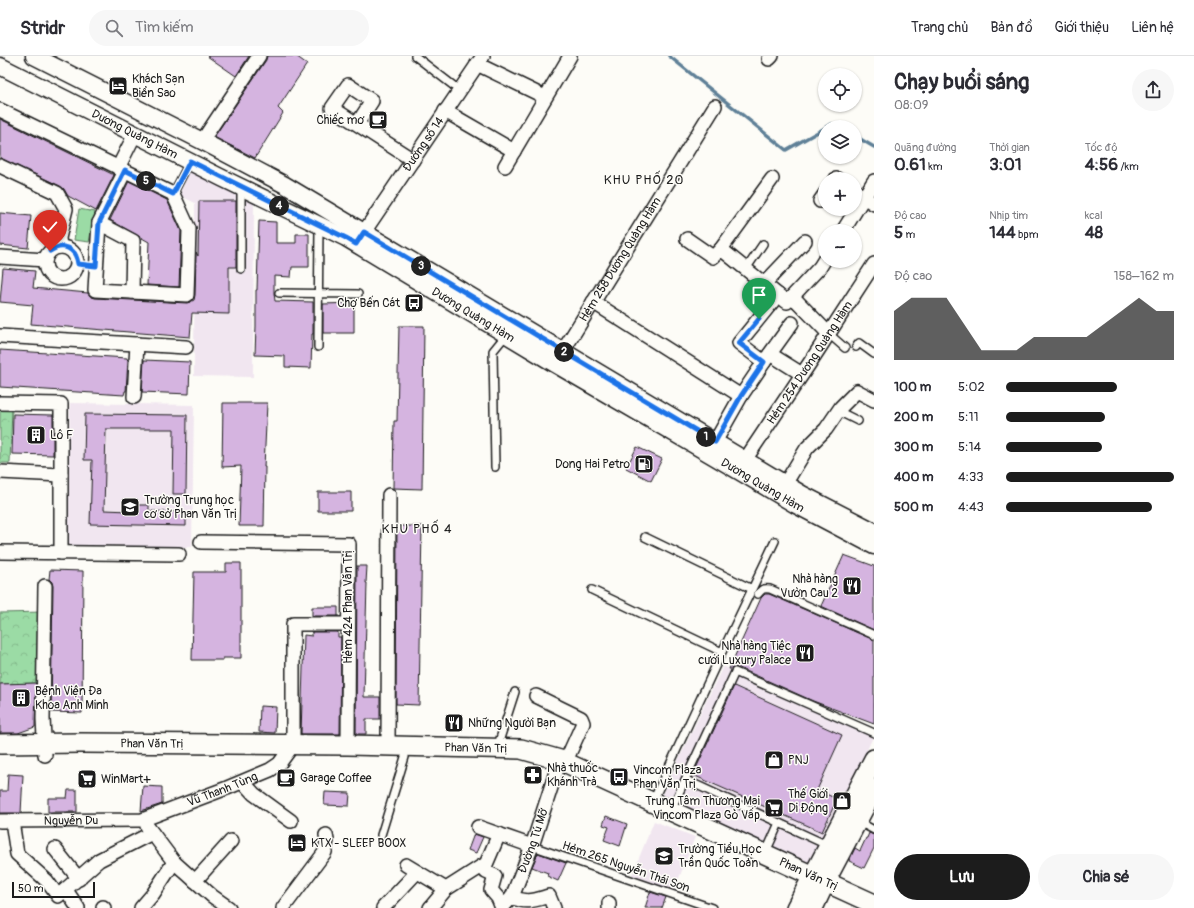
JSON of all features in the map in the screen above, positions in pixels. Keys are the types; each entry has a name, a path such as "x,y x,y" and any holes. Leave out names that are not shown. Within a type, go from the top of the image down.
{"main road":[{"path":"0,744 45,749"},
{"name":"Phan Văn Trị","path":"289,751 348,745 388,746 410,754 497,748 521,749 817,883 874,904"},
{"name":"Phan Văn Trị","path":"0,754 45,749 289,751 521,758 561,766"},
{"path":"813,908 817,883 829,846 874,759"},
{"path":"796,908 817,883 856,821 874,788"},
{"name":"Phan Văn Trị","path":"650,807 671,811 765,854 817,883"},
{"path":"817,883 858,908"}],"street":[{"name":"Dương Quảng Hàm","path":"34,56 285,185 360,238 506,335 796,505 874,546"},
{"path":"202,141 259,56"},
{"path":"506,166 570,56"},
{"path":"480,60 545,97"},
{"name":"Đường số 14","path":"360,238 480,60"},
{"name":"Dương Quảng Hàm","path":"0,66 319,225 360,238 563,351 802,494 874,531"},
{"name":"Hẻm 258 Dương Quảng Hàm","path":"563,351 715,106"},
{"path":"0,110 121,169 173,194 189,229 187,294 94,290 99,223 121,169 135,134"},
{"path":"445,111 514,151"},
{"path":"357,124 412,160"},
{"path":"0,166 57,193 66,209 59,238 60,247"},
{"path":"688,239 713,257 721,249 772,179"},
{"path":"847,224 874,181"},
{"path":"99,223 133,241 132,292"},
{"path":"764,284 805,240"},
{"path":"60,247 65,247 71,250 77,258 77,269 69,278 54,278 49,275 45,265 45,260 50,251 60,247"},
{"path":"721,249 787,302 819,268"},
{"path":"0,257 45,260"},
{"path":"78,264 96,266"},
{"name":"Hẻm 254 Dương Quảng Hàm","path":"744,460 874,264"},
{"path":"778,295 739,343 802,374"},
{"path":"793,297 829,334"},
{"path":"593,302 741,396"},
{"path":"715,442 741,396 792,323"},
{"path":"0,336 186,347"},
{"path":"134,398 137,344"},
{"path":"785,484 807,448 826,428 838,411 857,390 874,400"},
{"path":"0,403 61,404 61,553"},
{"path":"0,472 61,475"},
{"path":"388,746 389,495"},
{"name":"Hẻm 424 Phan Văn Trị","path":"201,542 349,544 348,745"},
{"path":"0,552 179,554"},
{"path":"45,586 43,719 45,749"},
{"path":"289,751 294,624 348,624"},
{"name":"Đường Tú Mỡ","path":"502,908 512,897 561,766 583,723 581,718 536,696"},
{"name":"Vũ Thanh Tùng","path":"142,820 243,782 270,770 280,764 289,751"},
{"path":"243,782 254,794 291,821"},
{"path":"142,820 174,862 212,896 229,908"},
{"name":"Nguyễn Du","path":"6,821 142,820"},
{"path":"6,821 18,854 78,908"},
{"path":"478,827 532,846"},
{"path":"62,893 99,860 152,833"},
{"path":"484,869 499,834"},
{"path":"283,908 325,852 327,840 326,835"},
{"path":"195,881 231,841"},
{"path":"55,849 79,879"},
{"path":"141,908 174,862"},
{"path":"430,908 446,889 482,866 486,872 495,876 491,890 498,898 502,908"},
{"path":"383,908 412,868 446,889"},
{"path":"512,897 528,902 549,896 554,908"}],"lane":[{"path":"415,56 459,90"},
{"path":"173,194 190,161"},
{"path":"241,187 241,269"},
{"path":"318,347 319,225"},
{"path":"746,269 763,244"},
{"path":"279,293 358,294"},
{"path":"829,334 845,348"},
{"path":"495,467 494,351 506,335"},
{"path":"856,347 859,343 874,354"},
{"path":"838,411 858,421"},
{"path":"645,537 752,589"},
{"path":"650,807 775,541"},
{"path":"758,594 764,588 770,589 874,635"},
{"path":"592,590 722,652"},
{"path":"671,811 735,672 874,733"},
{"path":"497,748 515,692"},
{"path":"381,835 410,754"},
{"path":"686,780 829,846"},
{"path":"856,821 874,830"},
{"path":"765,854 779,823"},
{"name":"Hẻm 265 Nguyễn Thái Sơn","path":"532,846 712,908"}],"shaded area":[{"path":"195,161 254,196 253,377 194,376 195,203 179,195"},
{"name":"Trường Trung học cơ sở Phan Văn Trị","path":"70,403 194,405 192,547 67,545"},
{"path":"723,666 874,735 812,869 660,799"},
{"name":"Trường Tiểu Học Trần Quốc Toản","path":"654,821 695,837 674,891 632,875"}],"green space":[{"path":"79,209 95,212 89,242 74,240"},
{"path":"0,408 12,408 10,463 0,463"},
{"path":"44,612 42,683 0,684 0,613"}],"building":[{"path":"207,56 249,56 236,76"},
{"path":"267,56 296,56 307,64 278,108 283,113 255,158 214,137 266,60"},
{"path":"0,119 114,175 96,211 68,196 64,189 60,186 0,158"},
{"path":"129,181 167,200 181,231 179,287 147,285 149,242 110,220"},
{"path":"199,201 236,201 236,267 229,267 229,314 192,313 190,337 31,324 33,305 0,302 3,268 35,271 33,288 88,293 90,296 95,298 187,303 194,300 196,252 198,256"},
{"path":"0,213 31,216 28,248 0,245"},
{"path":"259,221 276,222 276,243 296,243 296,234 309,234 309,267 292,267 291,277 274,276 274,293 275,301 313,302 311,368 285,367 285,356 255,355"},
{"path":"354,303 354,333 323,333 323,304"},
{"path":"399,326 424,326 422,489 393,488 394,421 397,421"},
{"path":"0,350 127,358 126,391 124,395 0,387"},
{"path":"144,360 190,362 189,394 142,392"},
{"path":"223,403 267,403 264,467 264,526 239,526 241,466 222,467"},
{"name":"Lô F","path":"13,414 53,415 53,455 12,454"},
{"path":"85,414 187,415 186,494 173,494 174,429 106,429 104,510 130,511 130,505 149,505 149,511 186,512 186,526 90,524 92,460 84,460"},
{"name":"Dong Hai Petro","path":"637,447 662,459 651,481 626,468"},
{"path":"318,492 351,492 351,511 318,511"},
{"path":"397,526 422,526 419,705 396,704"},
{"name":"Nhà hàng Vườn Cau 2","path":"844,555 874,566 874,630 821,606"},
{"path":"226,563 241,563 241,658 223,658 223,660 192,660 194,572 226,572"},
{"path":"357,566 367,566 364,697 380,697 380,719 366,719 366,734 356,734"},
{"path":"50,570 83,571 82,713 51,712 53,586 49,579"},
{"name":"Nhà hàng Tiệc cưới Luxury Palace","path":"765,594 769,594 874,640 874,724 813,701 737,667 729,669 761,598"},
{"path":"312,607 338,607 338,616 312,616"},
{"path":"312,632 338,632 338,637 341,637 340,734 301,734 304,635 312,636"},
{"name":"Bệnh Viện Đa Khoa Anh Minh","path":"36,683 35,727 18,733 0,733 0,684"},
{"path":"734,686 842,735 817,790 837,799 822,832 693,775"},
{"path":"260,706 276,707 275,733 259,732"},
{"path":"8,774 23,775 21,813 0,813 0,791 7,791"},
{"path":"143,786 162,787 162,804 141,811"},
{"path":"68,790 77,790 77,812 48,812 48,798 67,798"},
{"path":"325,792 350,793 349,806 324,805"},
{"path":"606,816 627,824 620,846 604,840 609,827 603,825"},
{"path":"869,833 874,835 874,848 864,868 849,861 855,848 860,851"},
{"path":"474,834 483,837 476,853 468,850"},
{"path":"538,853 566,863 558,881 547,876 548,873 532,867"},
{"path":"650,892 666,897 662,908 645,908"}],"waterway":[{"path":"669,56 786,150 818,132"},
{"path":"862,140 874,147"}],"place":[{"name":"Khách Sạn Biển Sao","path":"118,86"},
{"name":"Chiếc mơ","path":"378,120"},
{"name":"Chợ Bến Cát","path":"414,303"},
{"name":"Lô F","path":"36,435"},
{"name":"Dong Hai Petro","path":"644,464"},
{"name":"Trường Trung học cơ sở Phan Văn Trị","path":"130,507"},
{"name":"Nhà hàng Vườn Cau 2","path":"852,586"},
{"name":"Nhà hàng Tiệc cưới Luxury Palace","path":"805,653"},
{"name":"Bệnh Viện Đa Khoa Anh Minh","path":"21,698"},
{"name":"Những Người Bạn","path":"454,723"},
{"name":"PNJ","path":"774,760"},
{"name":"Nhà thuốc Khánh Trà","path":"533,775"},
{"name":"Vincom Plaza Phan Văn Trị","path":"619,777"},
{"name":"Garage Coffee","path":"286,778"},
{"name":"WinMart+","path":"87,779"},
{"name":"Thế Giới Di Động","path":"842,801"},
{"name":"Trung Tâm Thương Mại Vincom Plaza Gò Vấp","path":"774,808"},
{"name":"KTX - SLEEP BOOX","path":"297,843"},
{"name":"Trường Tiểu Học Trần Quốc Toản","path":"664,856"}],"district":[{"name":"KHU PHỐ 20","path":"644,180"},
{"name":"KHU PHỐ 4","path":"417,529"}],"route":[{"path":"50,251 55,248 65,247 74,253 78,264 96,266 99,223 125,170 173,194 190,161 356,244 364,232 715,442 741,396 764,362 739,343 759,319"}]}
